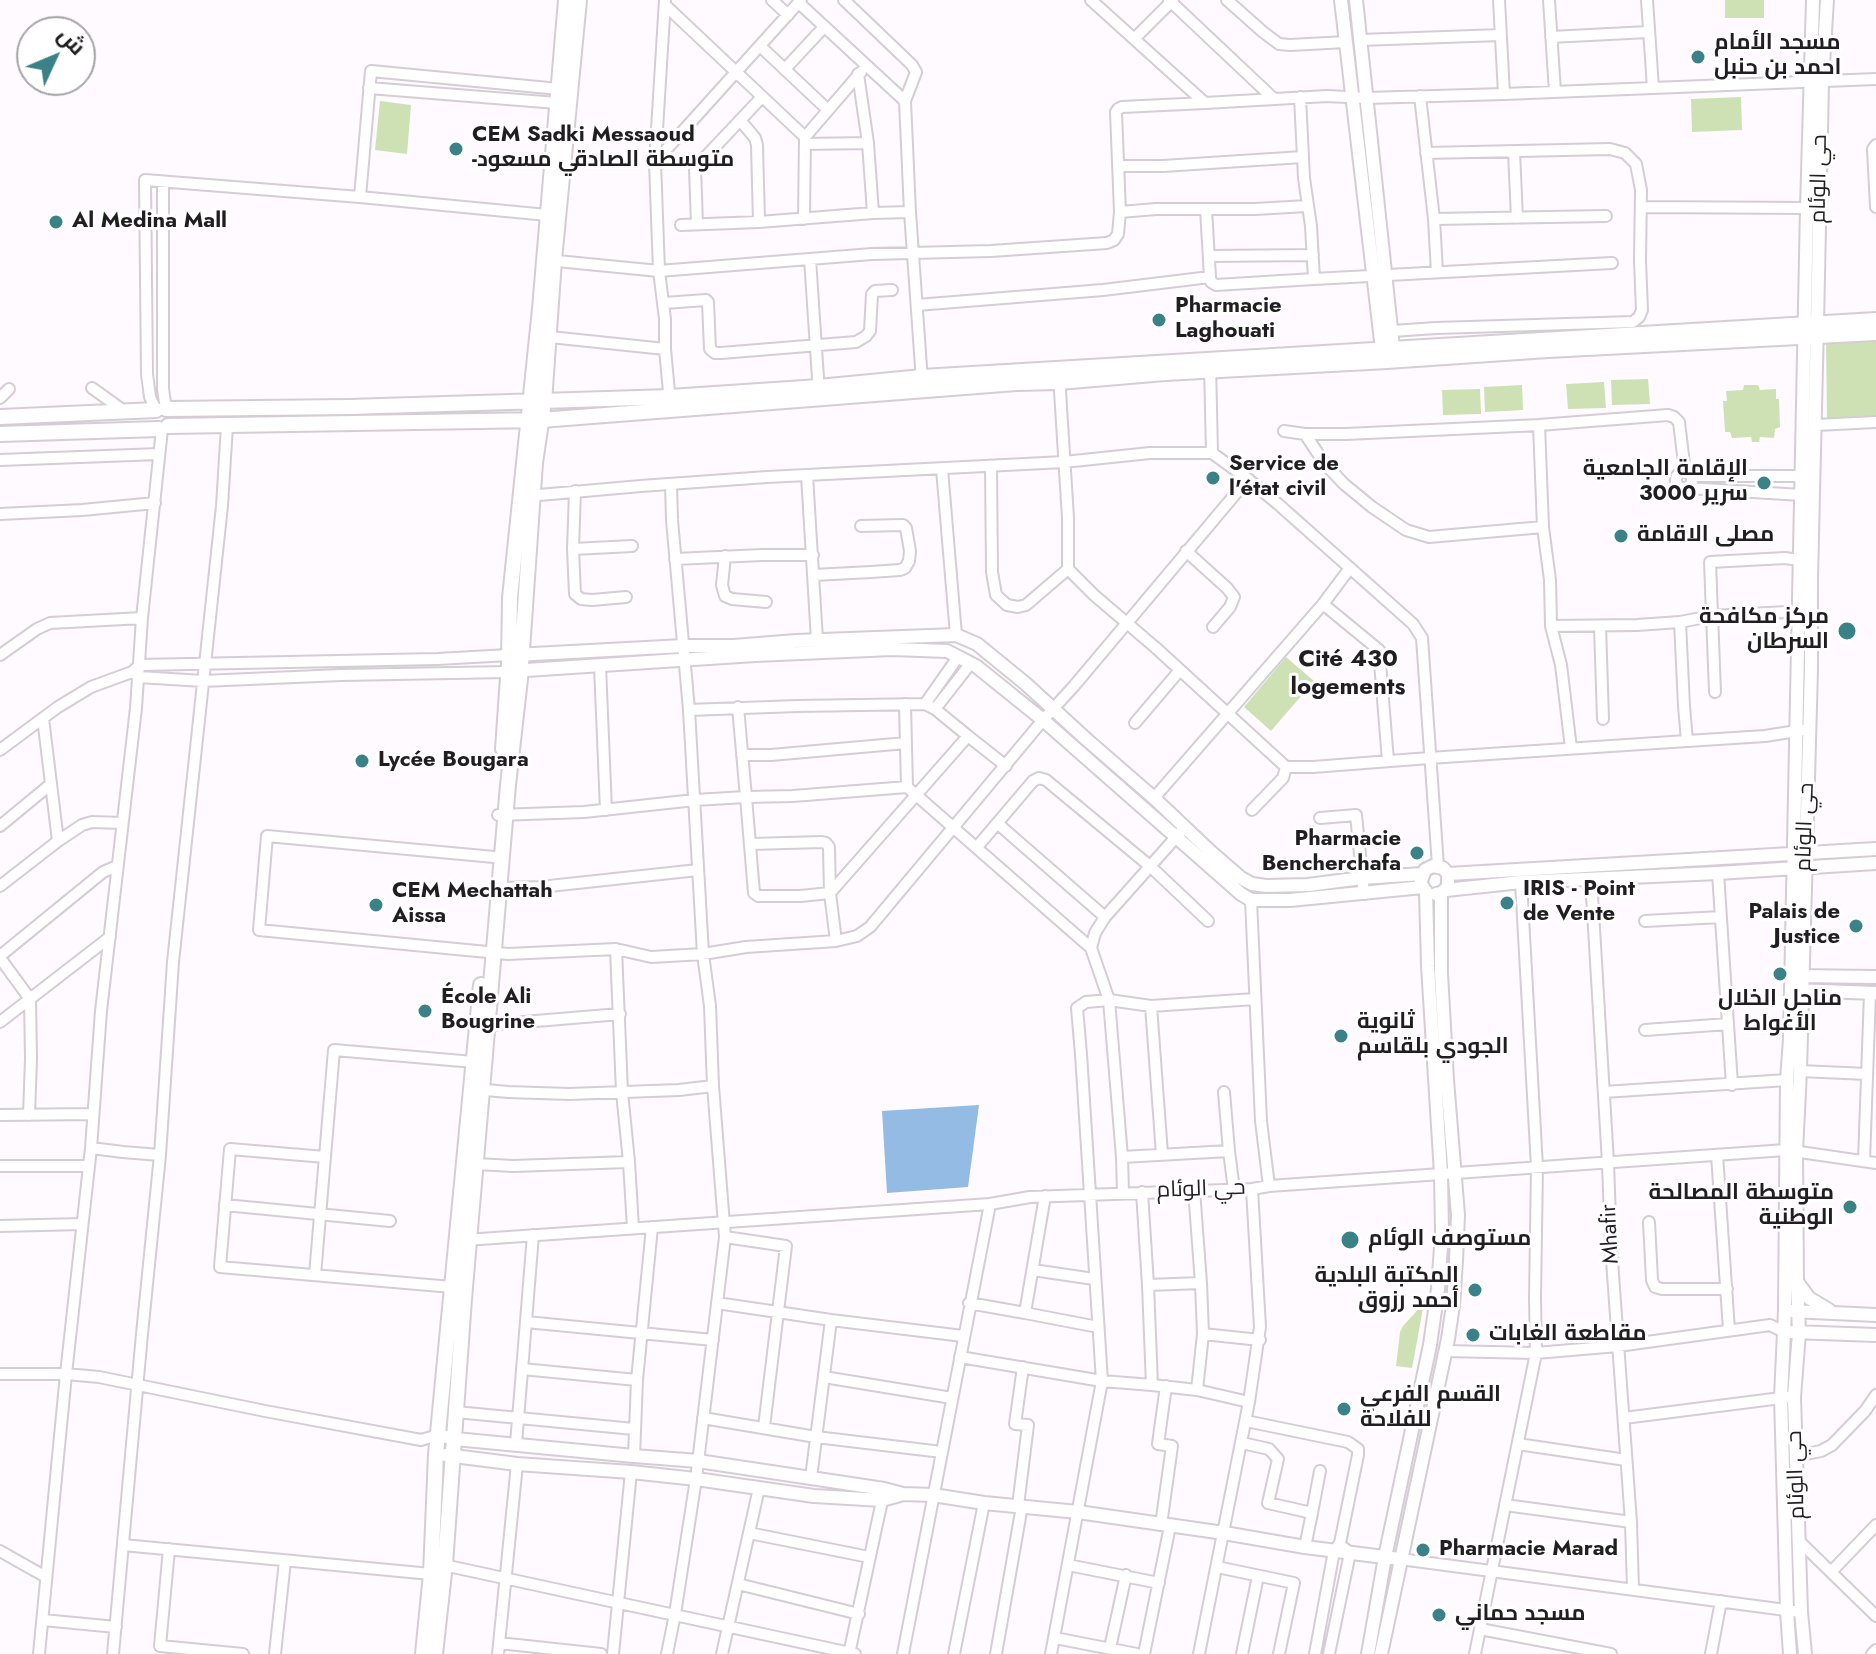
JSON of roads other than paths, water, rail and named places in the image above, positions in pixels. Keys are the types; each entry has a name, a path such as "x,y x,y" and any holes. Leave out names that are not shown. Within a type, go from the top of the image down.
{"main road":[{"path":"536,402 550,337 547,215 566,0"},
{"path":"435,1654 436,1454 452,1287 476,1164 474,1062 499,888 502,815 536,402 540,309 549,260 579,0"},
{"path":"1811,330 1876,320"},
{"path":"0,434 534,420 670,403 1210,365 1811,330 1876,333"},
{"path":"0,417 124,411 536,402 670,403"},
{"path":"161,410 171,417 163,428"},
{"path":"423,1654 455,1439 463,1240 476,1089 488,1025 494,857 502,815"}],"street":[{"path":"772,0 788,15"},
{"path":"844,0 916,72 905,101 922,384"},
{"path":"1091,0 1205,103"},
{"path":"1227,0 1279,44 1346,42"},
{"path":"1341,0 1346,42 1360,98"},
{"path":"1356,0 1360,98 1388,355"},
{"path":"1499,0 1504,94"},
{"path":"1549,0 1555,92"},
{"path":"1647,0 1653,88"},
{"name":"حي الوئام","path":"1790,1654 1787,1611 1788,1397 1784,1332 1792,1311 1797,1282 1787,1080 1797,976 1806,611 1802,476 1811,330 1816,81 1813,0"},
{"name":"حي الوئام","path":"1806,561 1816,425 1807,208 1816,81 1827,0"},
{"path":"1134,39 1171,1 1274,99"},
{"path":"665,2 805,141 868,143"},
{"path":"665,2 655,162 659,271 670,403"},
{"path":"655,162 800,2 862,70 905,101"},
{"path":"785,69 824,27"},
{"path":"1551,37 1648,32"},
{"path":"1360,40 1501,35"},
{"path":"760,46 828,110"},
{"path":"804,219 805,141 862,70"},
{"path":"862,70 873,213"},
{"path":"360,197 371,71 558,96"},
{"path":"549,260 659,271 872,254 991,251 1107,243 1118,234 1116,112 1122,107 1300,97 1504,94 1876,79"},
{"path":"369,88 558,96"},
{"path":"1420,96 1437,272"},
{"path":"697,224 695,168 762,97"},
{"path":"1300,97 1314,279"},
{"path":"740,120 757,145 759,222"},
{"path":"1876,145 1873,149 1876,207"},
{"path":"1392,331 1633,322 1642,310 1641,190 1636,164 1625,153 1610,149 1426,153"},
{"path":"1514,152 1517,218"},
{"path":"1118,166 1303,157"},
{"path":"161,410 150,397 147,374 145,180 547,215"},
{"path":"161,410 163,182"},
{"path":"1120,212 1307,206"},
{"path":"1641,207 1807,208"},
{"path":"1206,209 1210,277 1216,285 1612,263"},
{"path":"681,225 910,212"},
{"path":"1434,219 1606,216"},
{"path":"1209,256 1313,255"},
{"path":"810,259 819,393"},
{"path":"1380,274 1392,331 1388,355"},
{"path":"917,305 1103,290 1210,277"},
{"path":"664,303 708,302 708,341 715,353 856,342 866,336 871,326 872,294 892,290"},
{"path":"550,337 665,349"},
{"path":"1210,365 1212,453"},
{"path":"1059,376 1068,569 1286,767 1765,736 1803,730"},
{"path":"92,388 124,411"},
{"path":"0,398 9,389"},
{"path":"1284,431 1346,434 1668,415 1679,422 1688,474"},
{"path":"1816,425 1876,422"},
{"path":"1539,425 1551,626 1561,665 1571,748"},
{"path":"113,1654 160,1155 173,962 222,506 227,426"},
{"path":"39,1654 91,1148 101,1011 163,428"},
{"path":"1305,434 1325,464 1344,484 1406,530 1429,537 1543,527"},
{"path":"527,496 807,475 1064,462 1150,453 1212,453 1248,479 1413,624 1422,638 1429,758 1443,870 1450,882 1444,892 1441,973 1448,1174 1430,1345 1385,1557 1368,1654"},
{"path":"0,460 159,454"},
{"path":"991,466 992,572 996,595 1007,605 1026,605 1068,569"},
{"path":"942,469 956,635"},
{"path":"1802,476 1688,474 1678,475 1676,480 1680,487 1687,488 1802,495"},
{"path":"807,475 817,640"},
{"path":"494,857 267,836 259,930 529,954 616,949 651,957 836,941 857,936 870,927 1248,479"},
{"path":"667,1654 696,1479 725,1237 671,484"},
{"path":"575,491 575,594 581,599 592,600 626,597"},
{"path":"0,514 155,503"},
{"path":"814,575 905,568 910,551 903,525 861,526"},
{"path":"573,549 632,546"},
{"path":"1186,551 1234,597 1230,607 1213,627"},
{"path":"675,559 813,555"},
{"path":"725,556 722,585 725,596 766,602"},
{"path":"1715,692 1710,562 1785,558 1806,561"},
{"path":"1154,798 1323,604 1350,568"},
{"path":"1323,604 1379,650 1388,761"},
{"path":"1551,626 1637,625 1711,616 1806,611"},
{"path":"0,655 50,623 142,618"},
{"path":"1680,622 1687,741"},
{"path":"1600,626 1603,719"},
{"path":"137,671 203,681 514,663 683,646 956,635 977,644 1026,684 1241,878 1252,884 1308,885 1422,874"},
{"path":"0,750 91,687 137,671 204,664 437,659 600,666 892,649 947,651 971,663 1043,720 1251,900 1290,900 1424,889 1434,894 1481,885 1521,882 1718,873 1876,849"},
{"path":"930,707 958,657"},
{"path":"930,707 971,663"},
{"path":"600,666 606,810"},
{"path":"1135,723 1180,670"},
{"path":"689,710 905,704 930,707 1006,766"},
{"path":"905,704 912,790 1091,948 1109,1000 1123,1193"},
{"path":"738,707 754,893 758,896 830,893 912,790 968,736"},
{"path":"43,718 58,841"},
{"path":"742,755 906,743"},
{"path":"1252,810 1283,778 1286,767"},
{"path":"977,847 1033,781 1039,778 1046,780 1151,867 1208,921"},
{"path":"0,826 51,784"},
{"path":"502,815 606,810 695,800 912,790"},
{"path":"1320,818 1356,815 1364,894"},
{"path":"0,886 71,831 92,822 122,823"},
{"path":"997,823 1105,917"},
{"path":"1091,948 1095,933 1105,917 1185,827"},
{"path":"751,844 826,843 829,847 830,893 836,941"},
{"path":"1381,1654 1445,1351 1456,1261 1458,1215 1448,1174 1422,874 1429,867 1443,870 1800,860 1876,863"},
{"path":"29,1115 30,999 0,957 103,872 117,866"},
{"path":"499,888 555,886 698,870"},
{"path":"1718,873 1732,1085"},
{"name":"Mhafir","path":"1591,878 1633,1589"},
{"path":"1475,1654 1536,1353 1537,1167 1521,882"},
{"path":"1251,900 1261,1121 1269,1186"},
{"path":"1645,921 1721,917"},
{"path":"0,1022 110,937"},
{"path":"616,949 622,1092 633,1228"},
{"path":"1797,976 1876,977"},
{"path":"1796,990 1873,993 1864,1161"},
{"name":"حي الوئام","path":"1796,990 1800,1071 1791,1150 1792,1311 1799,1333 1788,1397 1796,1456 1805,1654"},
{"path":"1051,1654 1102,1381 1077,1008 1086,1002 1109,1000 1151,1006 1255,999"},
{"path":"1151,1006 1162,1154"},
{"path":"488,1025 620,1014"},
{"path":"1645,1030 1728,1024"},
{"path":"315,1275 334,1050 474,1062"},
{"path":"1800,1071 1867,1074"},
{"path":"1604,1092 1787,1080"},
{"path":"476,1089 569,1094 713,1086"},
{"path":"1224,1092 1234,1190"},
{"path":"0,1115 93,1114"},
{"path":"91,1148 160,1155"},
{"path":"325,1157 230,1149 220,1267 452,1287"},
{"path":"1791,1150 1876,1163"},
{"name":"حي الوئام","path":"463,1240 990,1204 1045,1196 1252,1189 1791,1150"},
{"path":"1122,1157 1229,1151"},
{"path":"1717,1155 1729,1330"},
{"path":"476,1164 513,1166 629,1162"},
{"path":"0,1166 89,1166"},
{"path":"1199,1654 1260,1340 1252,1189"},
{"path":"1194,1190 1203,1334 1197,1390"},
{"path":"1142,1192 1152,1385"},
{"path":"1025,1313 1045,1196"},
{"path":"903,1654 990,1204"},
{"path":"225,1205 390,1221"},
{"path":"1649,1222 1655,1287 1727,1289"},
{"path":"0,1226 82,1224"},
{"path":"634,1456 637,1380 652,1227"},
{"path":"516,1444 533,1235"},
{"path":"725,1237 786,1246 764,1427"},
{"path":"1033,1270 1094,1279"},
{"path":"1797,1282 1809,1298 1835,1313"},
{"path":"1148,1285 1201,1283"},
{"path":"717,1303 963,1336"},
{"path":"969,1303 1098,1327"},
{"path":"1445,1351 1536,1353 1618,1346 1770,1325 1792,1311 1876,1315"},
{"path":"811,1478 831,1320"},
{"path":"526,1322 713,1340"},
{"path":"1770,1325 1784,1332 1876,1335"},
{"path":"1203,1334 1260,1340"},
{"path":"960,1357 1102,1381 1197,1390 1249,1402"},
{"path":"996,1654 1020,1506 1028,1425 1015,1424 1023,1367"},
{"path":"522,1369 637,1380"},
{"path":"0,1374 99,1377 421,1440 438,1435 698,1461 811,1478 883,1495"},
{"path":"824,1377 952,1398"},
{"path":"1144,1654 1159,1583 1172,1446 1158,1444 1166,1386"},
{"path":"1796,1456 1821,1451 1832,1445 1876,1395"},
{"path":"1624,1418 1788,1397"},
{"path":"456,1412 634,1429"},
{"path":"703,1418 816,1437 942,1452"},
{"path":"1246,1421 1356,1446 1358,1455 1341,1549 1315,1654"},
{"path":"421,1440 436,1454 696,1479 814,1496 933,1495 1078,1512 1305,1547 1341,1549 1801,1612"},
{"path":"1242,1443 1269,1449 1278,1459 1268,1503 1312,1513"},
{"path":"1518,1444 1626,1460"},
{"path":"517,1464 498,1648 601,1654"},
{"path":"1305,1547 1320,1471"},
{"path":"613,1654 631,1472"},
{"path":"722,1654 759,1488"},
{"path":"123,1545 285,1561 436,1567 619,1602 851,1654 883,1495"},
{"path":"954,1654 984,1503"},
{"path":"1505,1505 1631,1522"},
{"path":"1831,1572 1876,1525"},
{"path":"749,1533 869,1557"},
{"path":"1799,1541 1876,1616"},
{"path":"169,1549 160,1646 243,1654"},
{"path":"1329,1654 1341,1549"},
{"path":"0,1551 46,1577"},
{"path":"275,1654 285,1561"},
{"path":"1068,1565 1159,1583"},
{"path":"1217,1567 1294,1583 1279,1654"},
{"path":"1110,1648 1126,1575"},
{"path":"1242,1654 1258,1576"},
{"path":"738,1584 859,1614"},
{"path":"1711,1654 1721,1601"},
{"path":"43,1620 116,1627"},
{"path":"1480,1629 1546,1648 1611,1654"},
{"path":"1055,1638 1137,1654"}],"water":[{"path":"979,1105 968,1187 887,1193 882,1111"}],"place":[{"name":"مسجد الأمام احمد بن حنبل","path":"1698,57"},
{"name":"CEM Sadki Messaoud -متوسطة الصادقي مسعود","path":"456,149"},
{"name":"Al Medina Mall","path":"56,222"},
{"name":"Pharmacie Laghouati","path":"1159,320"},
{"name":"Service de l'état civil","path":"1213,478"},
{"name":"الإقامة الجامعية 3000 سرير","path":"1764,483"},
{"name":"مصلى الاقامة","path":"1621,536"},
{"name":"مركز مكافحة السرطان","path":"1847,631"},
{"name":"Lycée Bougara","path":"362,761"},
{"name":"Pharmacie Bencherchafa","path":"1417,853"},
{"name":"IRIS - Point de Vente","path":"1507,903"},
{"name":"CEM Mechattah Aissa","path":"376,905"},
{"name":"Palais de Justice","path":"1856,926"},
{"name":"مناحل الخلال الأغواط","path":"1780,974"},
{"name":"École Ali Bougrine","path":"425,1011"},
{"name":"ثانوية الجودي بلقاسم","path":"1341,1036"},
{"name":"متوسطة المصالحة الوطنية","path":"1850,1207"},
{"name":"مستوصف الوئام","path":"1350,1240"},
{"name":"المكتبة البلدية أحمد رزوق","path":"1475,1290"},
{"name":"مقاطعة الغابات","path":"1473,1335"},
{"name":"القسم الفرعي للفلاحة","path":"1344,1409"},
{"name":"Pharmacie Marad","path":"1423,1550"},
{"name":"مسجد حماني","path":"1439,1615"}],"district":[{"name":"Cité 430 logements","path":"1348,674"}]}
